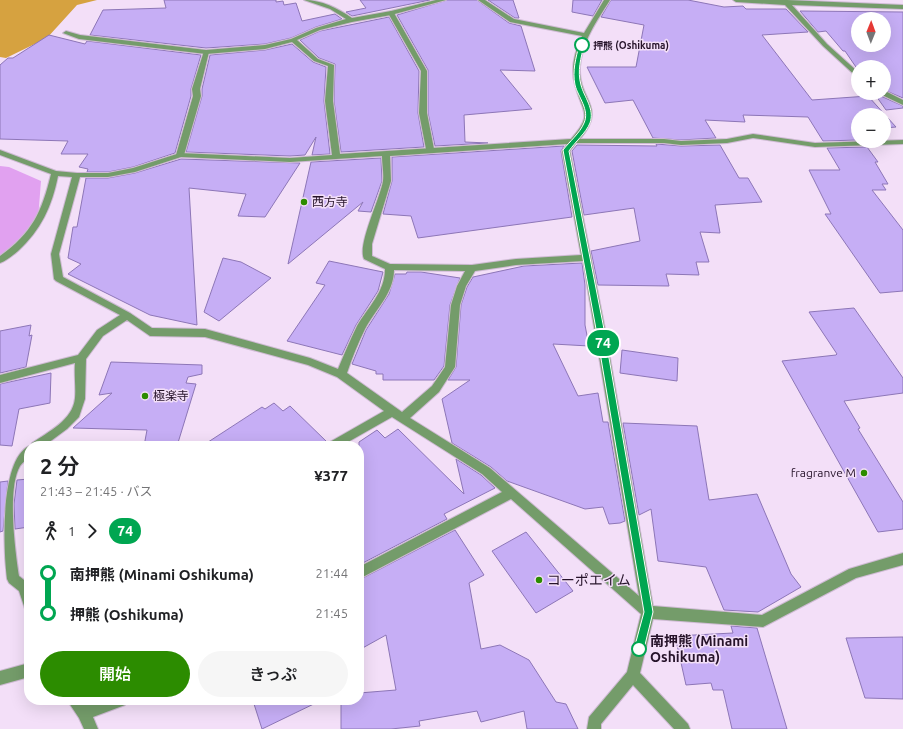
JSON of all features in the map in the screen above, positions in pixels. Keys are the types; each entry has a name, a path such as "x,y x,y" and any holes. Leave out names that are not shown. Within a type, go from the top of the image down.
{"street":[{"path":"307,0 332,8 351,20"},
{"path":"66,33 79,37 206,52 265,47 293,40 318,29 351,20 391,13 442,0"},
{"path":"481,0 512,21 586,34"},
{"path":"594,729 594,722 633,675 648,612 606,360 566,150 587,124 589,115 578,85 576,65 578,55 586,34 607,0"},
{"path":"736,0 903,6"},
{"path":"786,2 851,69"},
{"path":"391,13 424,72 423,113 430,149"},
{"path":"293,40 316,60 331,65 329,101 336,157"},
{"path":"180,155 198,96 196,89 206,52"},
{"path":"891,97 903,103"},
{"path":"0,152 55,173 108,175 128,172 180,155 290,160 430,149 572,141 664,141 681,143 727,141 753,136 815,145 903,142"},
{"path":"386,153 387,181 368,244 367,257 389,267 472,268 516,262 586,258"},
{"path":"0,260 11,253 34,230 48,204 55,173"},
{"path":"77,175 55,254 59,279 127,315 150,332 205,333 310,362 340,374 398,415 486,471 648,612 763,621 852,573 903,559"},
{"path":"340,374 362,327 388,285 390,276 389,267"},
{"path":"343,441 398,415 431,394 442,381 451,366 456,296 466,276 472,268"},
{"path":"43,441 67,423 78,409 80,400 79,369 81,358 100,333 127,315"},
{"path":"0,379 81,358"},
{"path":"24,457 14,466 9,492 10,554 13,579 24,585"},
{"path":"364,570 512,493"},
{"path":"0,678 24,671"},
{"path":"633,675 683,729"},
{"path":"78,705 84,713 91,729"},
{"path":"84,713 106,705"}],"shaded area":[{"path":"0,0 97,0 77,5 47,38 6,58 0,57"},
{"path":"0,166 9,167 41,181 38,219 8,256 0,260"}],"building":[{"path":"164,0 276,0 276,2 283,1 284,5 296,3 302,21 335,14 342,19 316,27 291,38 265,44 206,48 90,35 103,10 166,8"},
{"path":"360,0 430,0 352,16 346,12 366,8"},
{"path":"447,0 477,0 509,23 521,26 535,71 500,70 532,109 464,115 465,142 488,143 435,146 428,113 428,70 397,15"},
{"path":"488,0 513,0 519,18 515,18"},
{"path":"573,0 602,0 593,16 572,12"},
{"path":"611,0 688,0 724,7 743,6 746,9 786,9 808,32 762,35 812,100 851,97 851,100 872,100 879,108 851,108 851,140 823,141 808,117 743,115 745,122 705,120 716,138 681,140 653,138 633,100 605,103 587,67 636,67 644,25 601,17"},
{"path":"800,11 903,12 903,98 891,93 891,60 851,60 845,51 843,51 826,31 818,32"},
{"path":"389,17 419,71 418,113 424,147 341,152 334,101 335,64 319,58 300,40 320,31"},
{"path":"49,35 85,44 87,41 201,55 175,153 133,167 108,172 87,172 88,169 79,167 88,154 61,154 68,141 0,139 0,65 8,58 13,58"},
{"path":"292,44 313,62 326,67 324,101 330,154 312,155 316,137 305,155 290,156 186,152 202,96 202,89 210,55 265,50"},
{"path":"879,100 890,100 903,106 903,108 891,109 891,108 885,108"},
{"path":"891,121 896,127 891,127"},
{"path":"656,144 681,146 720,145 739,178 748,178 762,202 715,205 720,233 700,232 709,262 696,262 699,275 666,274 669,286 598,285 591,251 640,241 634,208 584,215 572,151 577,145 657,146"},
{"path":"564,146 561,151 572,217 418,238 411,216 383,214 392,181 392,157"},
{"path":"827,148 868,148 878,162 875,162 888,184 882,184 886,190 872,190 903,230 903,291 880,293 825,214 831,214 809,170 840,170"},
{"path":"381,158 382,181 371,212 358,211 363,202 288,264 311,162"},
{"path":"181,159 300,163 265,217 238,216 246,194 189,188 197,325 150,315 68,274 81,264 68,258 73,227 77,227 86,178 108,178 135,173"},
{"path":"223,258 241,262 271,278 219,321 204,312"},
{"path":"329,261 383,272 378,291 356,325 342,355 287,341 325,285 316,283"},
{"path":"582,263 585,285 585,325 589,346 553,344 578,396 598,393 603,422 608,422 625,521 620,523 609,524 603,507 585,509 507,481 491,467 452,443 442,399 470,380 448,380 456,367 461,305 467,287 473,277 524,266"},
{"path":"407,272 421,272 460,278 450,305 444,366 434,380 383,380 383,374 376,374 376,371 352,364 366,330 389,294 395,274 406,274"},
{"path":"854,308 903,378 903,393 844,401 860,428 858,429 903,502 903,529 878,532 782,361 836,355 837,354 809,312"},
{"path":"31,325 29,336 32,335 26,367 0,373 0,331"},
{"path":"622,350 678,358 677,381 620,373"},
{"path":"111,362 202,365 202,374 188,377 186,383 196,384 179,441 145,441 147,430 73,428 112,393 99,395"},
{"path":"51,373 50,403 19,409 12,446 0,445 0,384"},
{"path":"274,403 283,411 290,406 326,441 210,441 262,407 265,409"},
{"path":"623,423 697,426 709,500 757,494 791,574 801,587 758,612 724,610 706,567 658,561 651,509 639,515"},
{"path":"398,429 464,494 456,459 481,475 495,488 444,514 447,519 364,562 364,441 360,441 377,430 385,438"},
{"path":"24,479 24,528 15,529 14,504 17,480"},
{"path":"8,481 3,531 0,532 0,482"},
{"path":"455,530 484,575 469,583 481,649 500,645 529,660 556,702 566,704 578,729 527,729 524,711 481,722 477,711 419,721 420,726 391,729 341,729 341,705 364,705 364,693 396,690 386,635 364,647 364,577"},
{"name":"コーポエイム","path":"526,532 573,591 536,613 492,551"},
{"path":"731,626 757,628 787,729 732,729 723,690 713,690 711,683 686,685 675,636 733,633"},
{"path":"903,637 903,699 865,698 846,638"},
{"path":"254,705 312,705 262,729"}],"bus line":[{"name":"74","path":"582,45 576,65 578,85 589,115 587,124 566,150 600,329 648,612 639,649"}],"place":[{"name":"押熊 (Oshikuma)","path":"582,45"},
{"name":"西方寺","path":"304,202"},
{"name":"極楽寺","path":"145,396"},
{"name":"fragranve M","path":"864,473"},
{"name":"コーポエイム","path":"539,580"},
{"name":"南押熊 (Minami Oshikuma)","path":"639,649"}]}
